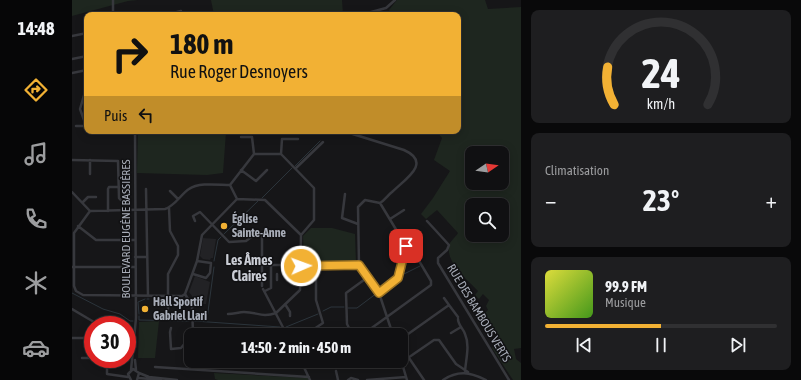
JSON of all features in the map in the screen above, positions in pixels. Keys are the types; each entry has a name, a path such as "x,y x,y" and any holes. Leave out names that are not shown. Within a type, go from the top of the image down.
{"street":[{"path":"113,0 113,12"},
{"path":"371,12 386,8 395,0"},
{"path":"72,36 84,34"},
{"path":"72,59 84,57"},
{"path":"72,73 84,71"},
{"path":"84,95 80,109 84,120"},
{"path":"76,126 84,126"},
{"name":"BOULEVARD EUGÈNE BASSIÈRES","path":"135,134 135,316"},
{"path":"353,134 404,150 413,155 416,165 413,173 380,203"},
{"path":"230,185 254,154 252,137 241,137"},
{"path":"281,154 282,139 298,138"},
{"path":"296,168 322,142"},
{"path":"228,314 244,312 265,316 276,313 300,290 301,235 314,220 314,188 296,168 281,154 254,154"},
{"path":"72,160 118,161 119,198 121,200"},
{"path":"90,160 90,174"},
{"path":"241,170 256,181 267,170"},
{"path":"72,192 90,210 135,211 169,208 190,188 196,186 230,185"},
{"path":"230,185 237,199"},
{"path":"108,211 108,187 119,187"},
{"path":"146,189 148,296"},
{"path":"170,191 178,199"},
{"path":"345,194 342,218 358,224"},
{"path":"82,202 88,196 96,197"},
{"path":"192,328 192,306 186,294 197,261 202,235 237,199 265,200 301,235"},
{"path":"370,328 387,316 431,284 412,249 406,246 380,203 368,200 362,202 358,207 359,265 379,293 387,316 391,328"},
{"path":"168,310 168,274 177,258 178,250 178,242 170,231 169,208"},
{"path":"90,210 73,233 74,289 83,295 135,297 182,296 186,294"},
{"path":"390,218 404,210"},
{"path":"195,221 193,216 200,212 229,242 246,242 259,231 262,236 263,289 284,328"},
{"name":"RUE DES BAMBOUS VERTS","path":"427,221 449,245 447,250 438,257 438,264 509,380"},
{"path":"78,226 96,240 135,240"},
{"path":"379,293 398,278 406,246"},
{"path":"135,257 147,257"},
{"path":"193,274 206,278 210,273 211,263 197,261"},
{"path":"262,265 359,265"},
{"path":"263,289 271,288 271,265"},
{"path":"316,265 316,300 323,323 318,328"},
{"path":"73,267 135,267"},
{"path":"271,277 277,277"},
{"path":"349,328 347,324 346,293 368,277"},
{"path":"444,298 458,318 461,327 466,334 467,372"},
{"path":"285,304 290,312 290,316"},
{"path":"408,334 449,305"},
{"path":"72,309 84,316"},
{"path":"451,333 461,327"},
{"path":"171,328 170,345 173,350 181,348 184,344"},
{"path":"72,338 84,338"},
{"path":"424,380 409,358 434,340 439,340 456,364 467,372 486,380"},
{"path":"155,367 310,379"},
{"path":"107,368 107,374 121,375 128,377 131,380"},
{"path":"304,368 310,379"},
{"path":"367,380 407,378 403,368"},
{"path":"121,375 132,370 136,370 139,373 149,377 177,380"},
{"path":"336,371 338,380"},
{"path":"443,380 453,375 467,372"},
{"path":"139,373 138,379 161,380"},
{"path":"348,380 351,378 358,380"}],"shaded area":[{"path":"72,0 138,0 128,1 72,16"},
{"path":"211,0 342,0 343,12 213,12"},
{"path":"397,0 485,0 488,9 521,7 521,348 514,349 516,359 521,363 521,380 513,380 492,348 498,340 483,315 488,310 486,306 489,300 483,294 479,299 475,295 478,291 458,270 450,257 450,243 458,233 437,210 426,219 421,214 450,171 434,160 442,138 439,134 461,134 461,12 390,12 389,10"},
{"path":"138,134 226,134 223,173 207,175 137,173"},
{"path":"311,228 332,228 355,234 356,263 304,263 303,236"},
{"path":"203,238 216,239 213,258 210,260 203,259 200,256"},
{"path":"195,276 210,282 206,304 198,304 189,292"},
{"path":"159,321 155,358 138,358 139,322"},
{"path":"214,373 308,378 309,380 218,380 215,379"}],"waterway":[{"path":"295,166 320,141"},
{"path":"262,198 292,168"},
{"path":"224,234 258,201"},
{"path":"214,261 218,240 221,237"},
{"path":"400,276 420,266"},
{"path":"203,320 207,319 214,267"},
{"path":"72,293 103,309 123,316"},
{"path":"348,308 357,308 377,293"},
{"path":"139,314 138,302 145,299"},
{"path":"323,311 331,307 344,307"},
{"path":"286,327 318,314"},
{"path":"139,316 139,320 189,321"},
{"path":"194,321 280,327"}],"place":[{"name":"Église Sainte-Anne","path":"224,226"},
{"name":"Hall Sportif Gabriel Llari","path":"145,309"}],"district":[{"name":"Les Âmes Claires","path":"249,268"}],"route":[{"path":"301,266 359,265 379,293 398,278 406,246"}]}
